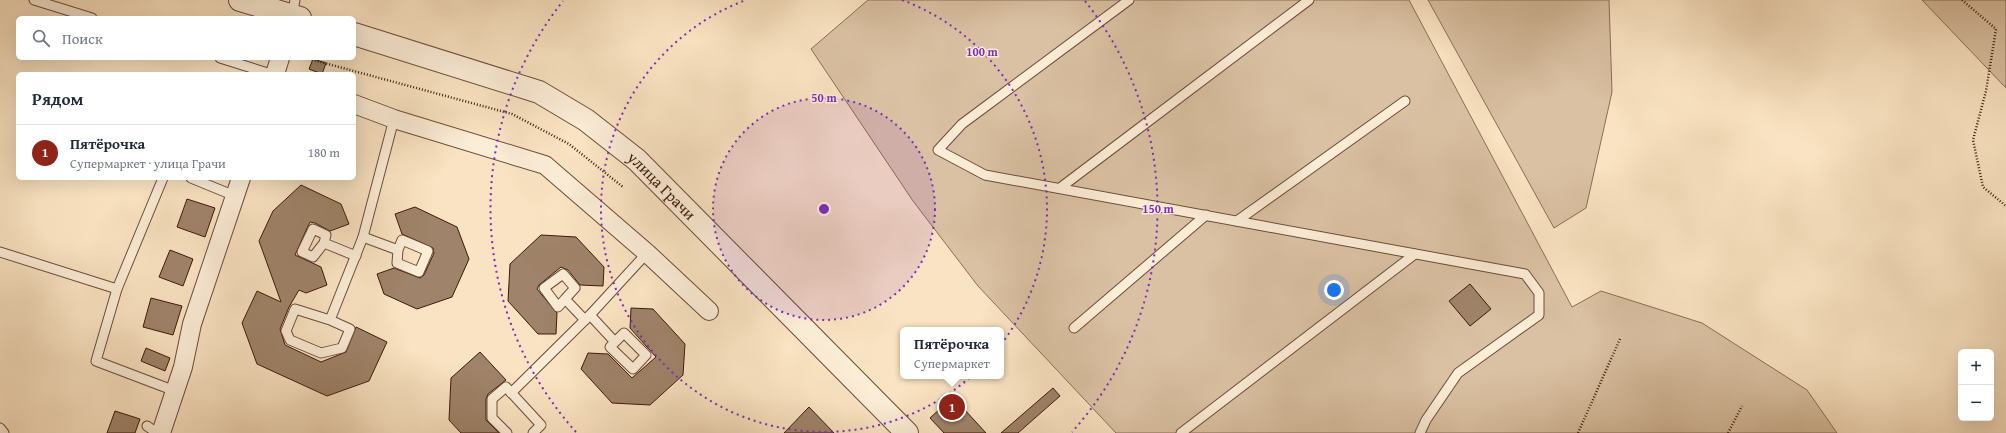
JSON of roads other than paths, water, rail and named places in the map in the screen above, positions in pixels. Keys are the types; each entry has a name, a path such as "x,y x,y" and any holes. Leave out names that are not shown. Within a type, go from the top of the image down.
{"street":[{"path":"240,0 295,13"},
{"name":"улица Грачи","path":"356,35 539,92 586,120 637,160 907,433"},
{"path":"276,72 279,60"},
{"path":"356,105 394,119 545,165 647,253 709,311"},
{"path":"154,429 175,391 179,363 189,318 204,269 223,218 235,196 240,180"}],"lane":[{"path":"34,0 86,16"},
{"path":"1129,0 962,124 938,150 985,175 1526,274 1539,293 1539,315 1458,373 1426,420 1420,433"},
{"path":"1060,188 1309,0"},
{"path":"226,60 265,72"},
{"path":"1237,221 1405,101"},
{"path":"330,320 363,237 394,119"},
{"path":"162,180 117,289 96,361 175,391"},
{"path":"196,180 235,196"},
{"path":"1074,328 1206,215"},
{"path":"363,237 398,250"},
{"path":"324,243 356,256"},
{"path":"0,252 117,289"},
{"path":"511,392 588,317 647,253"},
{"path":"1181,433 1415,254"},
{"path":"565,299 588,317 615,342"},
{"path":"295,309 330,320 350,329 342,348 321,353 290,340 286,331 295,309"},
{"path":"507,433 492,418 492,399 506,387 541,425 533,433"},
{"path":"0,428 4,433"},
{"path":"154,429 157,433"}],"place":[{"name":"Пятёрочка","path":"952,407"}]}
